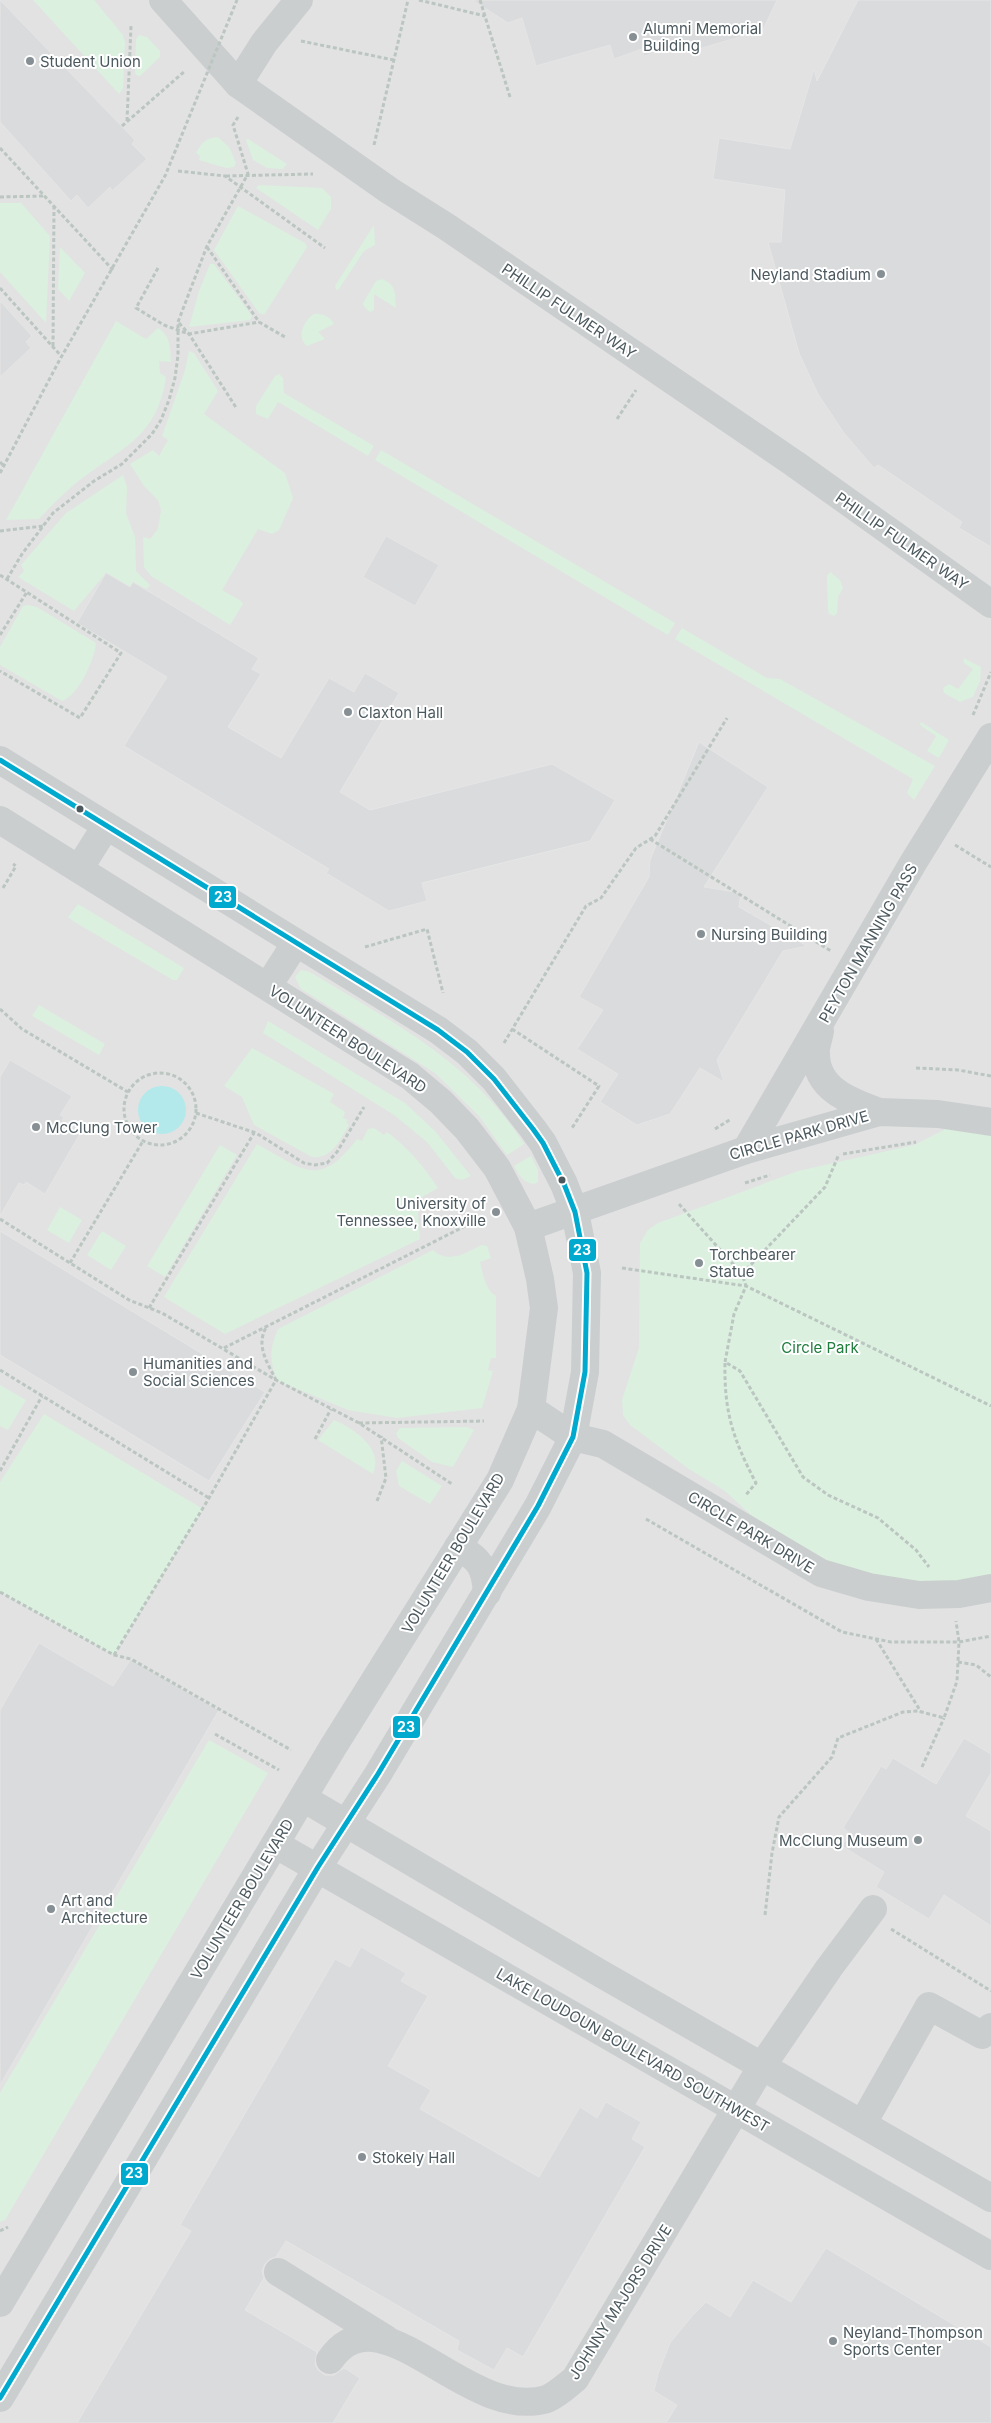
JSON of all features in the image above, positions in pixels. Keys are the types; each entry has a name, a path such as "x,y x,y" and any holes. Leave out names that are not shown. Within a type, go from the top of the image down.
{"street":[{"name":"PHILLIP FULMER WAY","path":"163,0 238,84 390,192 447,227 794,464 991,604"},
{"path":"238,84 264,43 300,0"},
{"name":"PEYTON MANNING PASS","path":"746,1150 913,863 981,729"},
{"path":"0,760 438,1030 467,1052 494,1079 543,1143 564,1184 575,1212 587,1273 585,1372 573,1437 538,1506 378,1774 345,1822 0,2398"},
{"name":"VOLUNTEER BOULEVARD","path":"0,820 410,1076 441,1102 468,1129 497,1168 528,1227 540,1279 544,1308 531,1409 500,1480 275,1844 0,2304"},
{"path":"79,869 106,826"},
{"path":"268,986 296,944"},
{"path":"821,1023 816,1054 819,1070 828,1085 844,1099 879,1112"},
{"name":"CIRCLE PARK DRIVE","path":"528,1227 575,1212 746,1150 879,1112 938,1114 991,1122"},
{"name":"CIRCLE PARK DRIVE","path":"531,1409 573,1437 603,1444 821,1573 869,1587 919,1596 959,1594 991,1588"},
{"path":"458,1547 474,1556 480,1563 486,1578 487,1592"},
{"path":"303,1798 991,2198"},
{"name":"LAKE LOUDOUN BOULEVARD SOUTHWEST","path":"275,1844 318,1867 991,2256"},
{"name":"JOHNNY MAJORS DRIVE","path":"330,2360 337,2350 360,2338 373,2338 391,2343 482,2396 502,2402 519,2404 533,2402 560,2391 575,2379 762,2066 829,1968 871,1912"},
{"path":"863,2124 929,2006 982,2035 991,2027"},
{"path":"278,2272 391,2343"}],"path":[{"path":"0,473 62,357 165,176 238,0"},
{"path":"372,151 408,0"},
{"path":"419,0 486,16"},
{"path":"480,0 510,97"},
{"path":"127,121 131,26"},
{"path":"293,39 394,60"},
{"path":"122,126 185,71"},
{"path":"7,579 22,554 53,513 94,481 122,464 152,434 170,400 178,355 178,322 207,246 248,174 233,125 240,113"},
{"path":"0,148 113,270"},
{"path":"178,171 225,176 313,174"},
{"path":"225,176 325,248"},
{"path":"0,197 45,196"},
{"path":"53,346 54,206"},
{"path":"207,246 259,322 285,337"},
{"path":"158,268 136,308 189,334 259,322"},
{"path":"0,288 62,357"},
{"path":"178,322 189,334 237,409"},
{"path":"617,418 633,395"},
{"path":"0,462 4,466"},
{"path":"0,531 44,526"},
{"path":"0,575 121,653 80,718 0,671"},
{"path":"0,636 27,592"},
{"path":"981,729 991,672"},
{"path":"504,1043 586,906 602,898 636,848 655,836 727,718"},
{"path":"650,839 832,952"},
{"path":"3,888 16,866 8,861"},
{"path":"365,947 427,929 443,994"},
{"path":"827,960 837,944"},
{"path":"0,1009 22,1029 128,1092"},
{"path":"512,1029 599,1086 572,1128"},
{"path":"916,1068 958,1070 991,1076"},
{"path":"159,1073 171,1074 182,1080 190,1089 196,1100 196,1113 193,1125 186,1134 176,1141 165,1145 143,1141 134,1134 124,1114 124,1102 128,1092 136,1082 147,1076 159,1073"},
{"path":"196,1113 254,1133 304,1163 321,1165 327,1163 337,1152 364,1108"},
{"path":"710,1132 731,1118"},
{"path":"149,1308 254,1133"},
{"path":"742,1274 825,1186 837,1155 914,1144 920,1140"},
{"path":"70,1263 143,1141"},
{"path":"743,1183 771,1175"},
{"path":"688,1201 679,1204 742,1274 746,1286 734,1314 725,1362 724,1390 729,1422 741,1454 756,1483 742,1500"},
{"path":"0,1220 129,1300 149,1308 224,1348 276,1380 359,1423 452,1484"},
{"path":"224,1348 477,1220"},
{"path":"622,1268 746,1286 991,1406"},
{"path":"267,1326 262,1336 262,1348 276,1380"},
{"path":"725,1362 740,1371 803,1478 828,1495 878,1518 916,1550 939,1580 941,1595 956,1622 959,1642 957,1681 944,1718 922,1767"},
{"path":"0,1370 209,1498"},
{"path":"114,1655 209,1498 276,1380"},
{"path":"0,1470 42,1396"},
{"path":"315,1439 332,1409"},
{"path":"359,1423 484,1420"},
{"path":"377,1501 386,1478 381,1436"},
{"path":"0,1592 114,1655 131,1659 291,1750"},
{"path":"876,1639 921,1712"},
{"path":"958,1662 976,1665 991,1677"},
{"path":"765,1915 772,1853 779,1817 832,1757 838,1738 903,1712 921,1712 944,1718"},
{"path":"215,1734 279,1770"},
{"path":"871,1912 991,1992"},
{"path":"0,2230 8,2227"}],"shaded area":[{"name":"University of Tennessee, Knoxville","path":"0,0 991,0 991,2423 0,2423"}],"green space":[{"path":"33,0 94,0 123,35 125,43 123,88 119,94"},
{"path":"139,35 147,37 160,51 160,57 140,76 136,75 135,72 136,39"},
{"path":"218,137 229,147 236,163 234,167 226,168 199,160 200,156 196,153 202,143 210,138"},
{"path":"248,139 287,164 283,169 267,168 253,160 246,140"},
{"path":"259,185 322,188 331,197 331,209 318,230 256,188"},
{"path":"0,203 21,203 50,236 46,323 0,272"},
{"path":"238,206 305,243 307,247 264,315 259,313 214,250"},
{"path":"374,225 375,245 364,251 339,289 336,290 335,286"},
{"path":"60,247 85,273 69,301 58,289"},
{"path":"210,264 214,264 252,316 250,320 189,327 199,291"},
{"path":"382,279 393,287 396,308 374,294 374,310 370,312 364,307 363,303 376,281"},
{"path":"314,314 326,316 334,324 318,332 325,339 307,346 302,338 304,324"},
{"path":"116,321 146,339 158,328 168,339 171,362 159,361 160,373 166,377 161,398 154,415 145,429 133,441 75,484 39,519 6,520"},
{"path":"189,351 194,353 218,391 204,414 285,473 293,498 279,530 272,534 258,529 222,590 243,604 230,625 151,576 144,567 143,537 150,539 158,529 161,510 158,500 144,486 130,464 153,450 159,456 168,440 162,436 185,370"},
{"path":"279,374 283,378 284,393 374,446 368,456 278,402 268,419 256,414 256,406 275,376"},
{"path":"381,450 675,623 668,635 375,460"},
{"path":"123,475 127,487 126,513 135,537 136,571 150,585 147,589 133,583 130,587 106,573 74,611 18,577 24,571 21,565 66,513"},
{"path":"830,572 840,580 843,588 838,597 837,613 834,616 829,614 828,610 827,576"},
{"path":"23,606 37,607 96,643 93,658 80,685 68,698 62,701 0,665 0,647"},
{"path":"682,628 767,678 780,679 935,766 914,800 907,793 913,779 675,639"},
{"path":"963,658 981,667 980,681 973,697 960,702 944,693 943,688 949,684 958,689 973,669 964,663"},
{"path":"921,722 949,740 939,758 927,751 936,736 920,725"},
{"path":"78,904 184,968 177,980 173,980 73,921 68,917"},
{"path":"301,970 310,972 400,1027 454,1066 503,1115 524,1144 507,1155 479,1116 435,1073 301,989 295,977"},
{"path":"39,1005 105,1044 99,1055 32,1016"},
{"path":"268,1021 405,1103 435,1131 471,1176 462,1180 455,1178 427,1142 394,1115 263,1033"},
{"path":"252,1048 334,1094 330,1102 345,1112 343,1118 348,1120 346,1122 349,1125 339,1142 330,1152 319,1157 312,1157 254,1125 242,1097 224,1086"},
{"name":"Circle Park","path":"944,1127 991,1134 991,1578 942,1585 841,1570 751,1515 725,1491 689,1469 630,1425 623,1415 622,1400 639,1348 640,1243 648,1230 658,1223 798,1171 914,1145 944,1130"},
{"path":"374,1128 384,1135 387,1132 402,1144 421,1164 438,1188 422,1197 418,1214 420,1239 225,1334 164,1297 257,1144 299,1167 310,1170 321,1169 332,1165 344,1155 357,1139 362,1141 368,1129"},
{"path":"220,1145 237,1155 165,1277 147,1266"},
{"path":"531,1156 538,1170 538,1182 534,1184 524,1180 514,1166"},
{"path":"60,1207 82,1220 69,1243 47,1230"},
{"path":"102,1231 126,1246 111,1270 87,1255"},
{"path":"482,1245 487,1246 491,1258 480,1262 483,1276 489,1290 496,1296 496,1358 491,1358 488,1370 493,1371 482,1408 397,1418 348,1410 276,1380 271,1354 278,1329 433,1250 445,1257 451,1257 464,1254"},
{"path":"0,1385 26,1400 8,1430 0,1426"},
{"path":"44,1414 203,1509 114,1655 0,1592 0,1482"},
{"path":"334,1420 358,1434 371,1448 375,1465 373,1474 318,1440"},
{"path":"467,1427 474,1430 453,1467 432,1462 398,1438 396,1433 400,1428"},
{"path":"402,1461 442,1486 430,1504 399,1486 396,1471"},
{"path":"209,1740 268,1773 5,2220 0,2222 0,2093"}],"water":[{"path":"162,1086 171,1088 179,1093 184,1101 186,1110 184,1119 179,1127 171,1132 162,1134 153,1132 145,1127 140,1119 138,1110 140,1101 145,1093 153,1088"}],"building":[{"name":"Student Union","path":"0,0 135,140 132,144 147,159 112,191 110,187 88,208 77,195 71,201 0,122"},
{"name":"Alumni Memorial Building","path":"472,0 777,0 763,30 685,53 676,47 644,56 642,49 614,59 610,45 536,66 522,18 508,23"},
{"name":"Neyland Stadium","path":"858,0 991,0 991,547 959,528 962,522 878,465 874,468 844,433 818,394 799,353 768,242 781,242 785,190 713,179 719,138 790,149 814,69 817,81"},
{"path":"0,301 32,336 26,342 31,348 0,377"},
{"path":"386,536 439,565 415,606 363,577"},
{"path":"106,573 130,587 133,582 259,658 252,669 261,674 228,727 281,758 329,678 354,692 365,673 399,693 340,792 370,810 552,764 615,800 590,841 422,883 427,901 389,911 326,873 329,869 124,746 167,677 77,623"},
{"name":"Nursing Building","path":"699,742 768,787 704,887 741,893 739,907 807,946 783,951 717,1060 724,1082 700,1068 670,1114 637,1125 600,1102 618,1074 577,1049 603,1010 579,997 649,877 650,860"},
{"name":"McClung Tower","path":"10,1060 72,1096 60,1115 64,1117 62,1121 81,1132 45,1194 26,1182 24,1185 19,1183 0,1216 0,1077"},
{"name":"Humanities and Social Sciences","path":"0,1231 265,1392 209,1481 0,1355"},
{"name":"Art and Architecture","path":"39,1643 113,1686 131,1659 219,1710 0,2085 0,1710"},
{"name":"McClung Museum","path":"964,1738 991,1754 991,1773 966,1816 991,1831 991,1926 944,1895 929,1919 876,1887 884,1872 842,1846 850,1833 843,1828 881,1766 886,1769 893,1758 936,1784"},
{"name":"Stokely Hall","path":"361,1947 406,1973 401,1981 428,1996 388,2066 431,2090 420,2109 539,2177 580,2107 597,2118 606,2102 641,2122 632,2139 645,2147 523,2357 507,2348 494,2370 457,2350 459,2341 286,2241 276,2257 270,2259 265,2264 262,2271 264,2278 245,2310 317,2352 315,2364 318,2370 325,2375 334,2375 344,2368 360,2378 333,2423 77,2423 191,2231 180,2225 335,1959 350,1967"},
{"name":"Neyland-Thompson Sports Center","path":"826,2248 991,2347 991,2423 666,2423 677,2405 654,2391 658,2374 670,2343 693,2315 706,2302 730,2317 753,2280 791,2302"}],"transit line":[{"name":"23","path":"0,760 438,1030 467,1052 494,1079 543,1143 564,1184 575,1212 587,1273 585,1372 573,1437 538,1506 378,1774 318,1867 0,2398"}],"place":[{"name":"Alumni Memorial Building","path":"633,37"},
{"name":"Student Union","path":"30,61"},
{"name":"Neyland Stadium","path":"881,274"},
{"name":"Claxton Hall","path":"348,712"},
{"name":"Nursing Building","path":"701,934"},
{"name":"McClung Tower","path":"36,1127"},
{"name":"University of Tennessee, Knoxville","path":"496,1212"},
{"name":"Torchbearer Statue","path":"699,1263"},
{"name":"Humanities and Social Sciences","path":"133,1372"},
{"name":"McClung Museum","path":"918,1840"},
{"name":"Art and Architecture","path":"51,1909"},
{"name":"Stokely Hall","path":"362,2157"},
{"name":"Neyland-Thompson Sports Center","path":"833,2341"}]}
